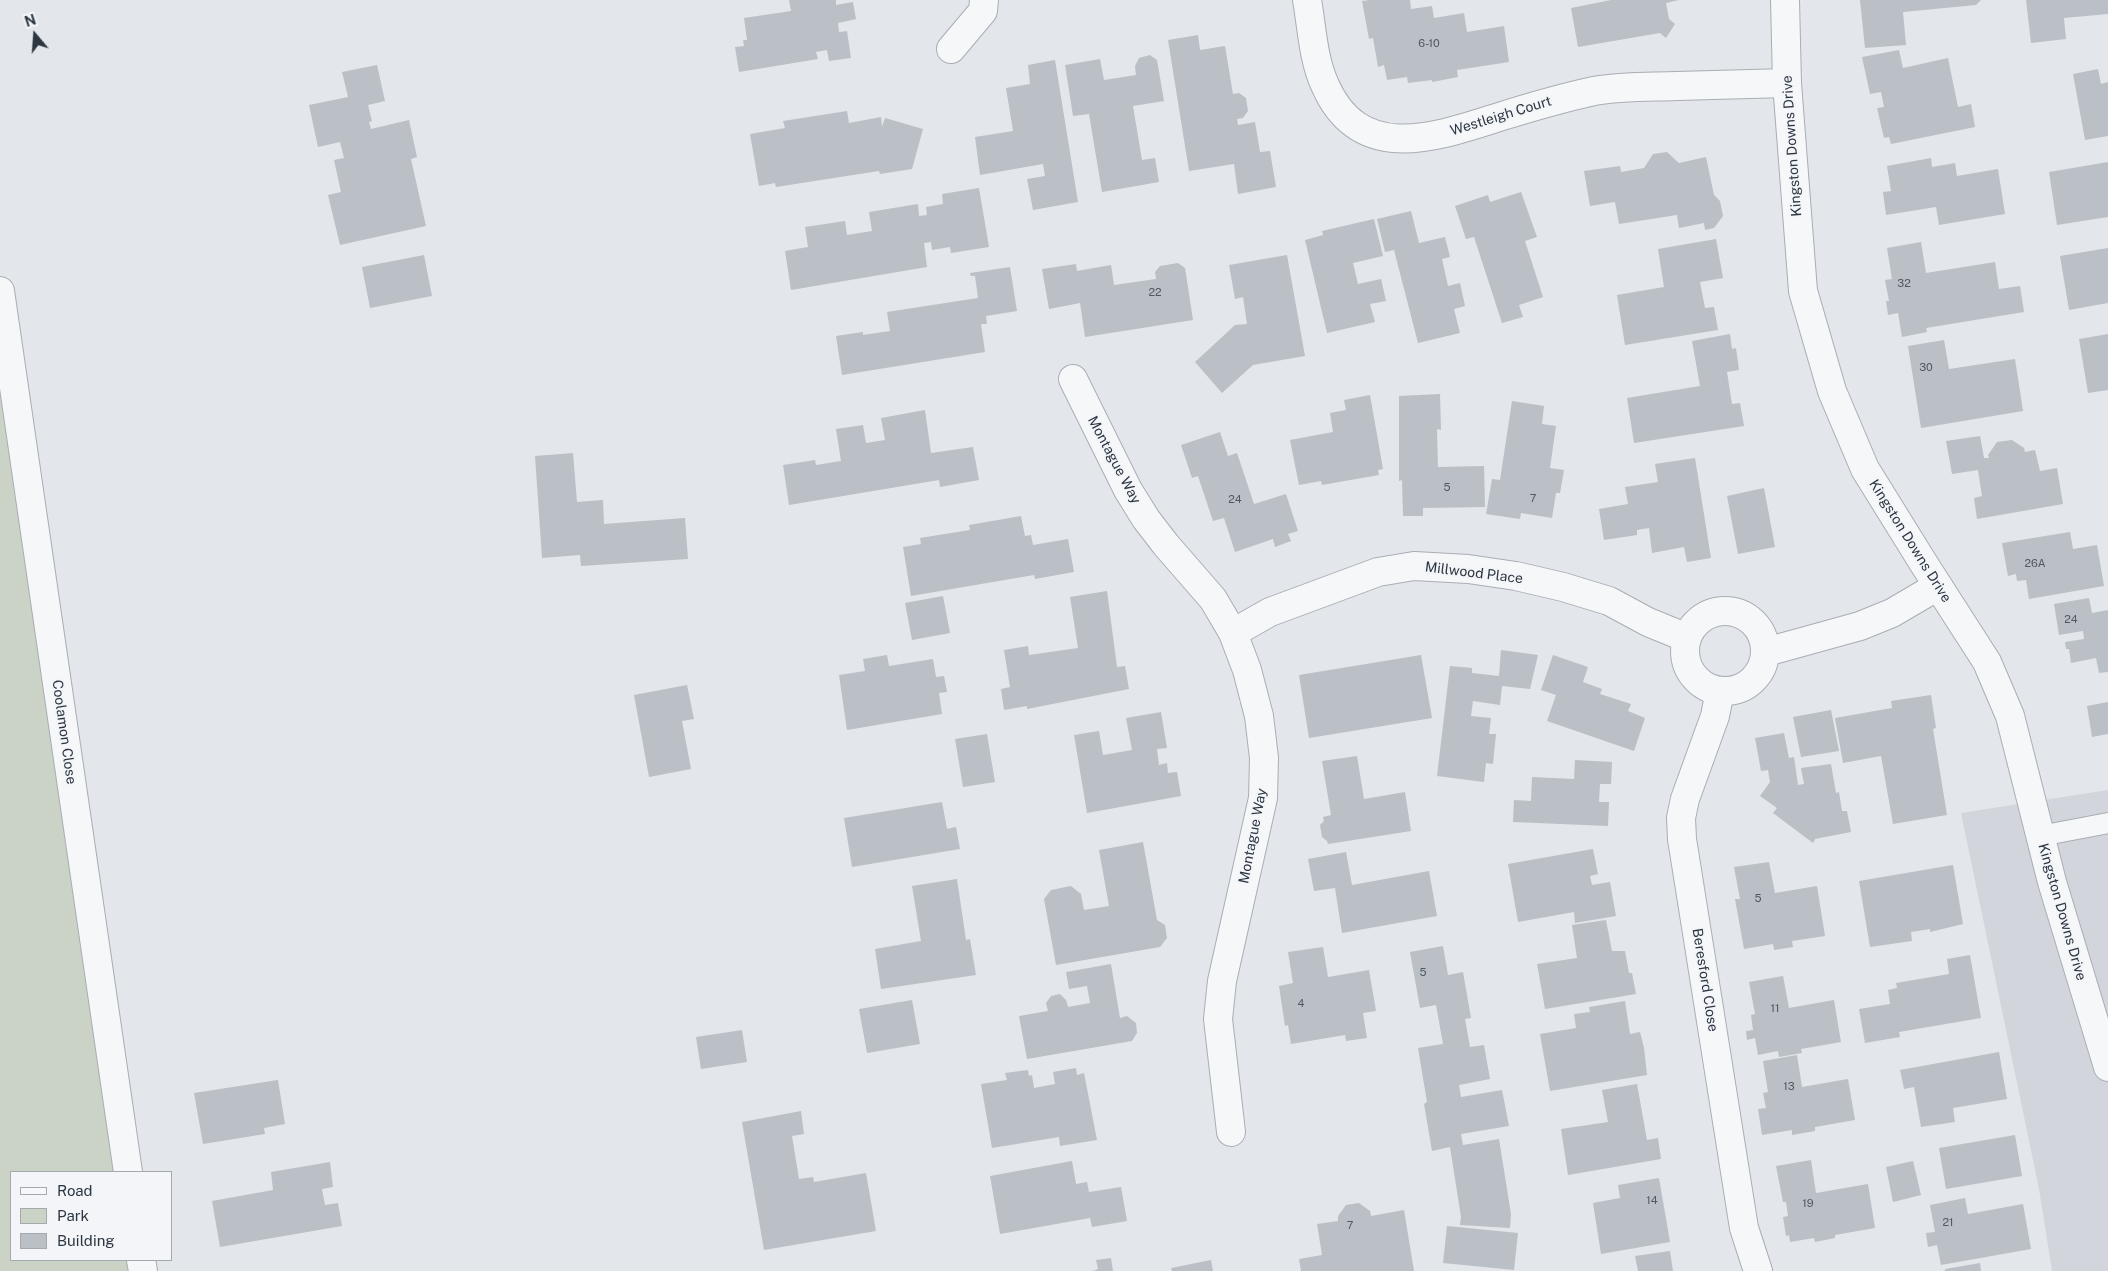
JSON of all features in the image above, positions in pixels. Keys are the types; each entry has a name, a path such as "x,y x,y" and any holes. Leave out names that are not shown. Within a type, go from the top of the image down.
{"street":[{"name":"Westleigh Court","path":"1307,0 1316,60 1325,85 1339,109 1360,128 1385,137 1421,139 1449,133 1563,98 1597,91 1634,87 1786,83"},
{"name":"Kingston Downs Drive","path":"1785,0 1786,83 1803,291 1830,382 1865,468 1987,662 2010,716 2052,882 2108,1067"},
{"path":"951,49 990,1"},
{"name":"Coolamon Close","path":"0,291 128,1171"},
{"name":"Montague Way","path":"1073,379 1128,490 1146,519 1213,599 1233,632 1250,679 1259,716 1264,758 1263,798 1222,981 1218,1019 1231,1132"},
{"name":"Millwood Place","path":"1233,632 1270,612 1378,572 1414,566 1468,569 1516,576 1563,587 1609,601 1648,622 1687,638"},
{"path":"1766,652 1860,626 1892,613 1938,586"},
{"path":"1726,612 1738,614 1752,622 1763,636 1766,652 1763,666 1755,679 1738,689 1720,691 1705,686 1694,676 1686,659 1685,647 1687,638 1697,623 1712,613 1726,612"},
{"name":"Beresford Close","path":"1720,691 1715,716 1685,799 1681,818 1682,839 1744,1228 1758,1271"}],"lane":[{"path":"2040,836 2108,823"}],"shaded area":[{"path":"2108,790 2108,1271 2052,1271 2039,1189 1961,813"}],"green space":[{"path":"0,291 128,1171 10,1171 10,1261 141,1261 143,1271 0,1271"}],"building":[{"path":"789,0 836,0 836,5 853,2 856,19 838,23 839,32 847,31 851,58 829,61 827,50 816,52 818,59 739,72 735,47 744,46 743,40 747,40 744,18 791,11"},
{"path":"1410,0 1411,9 1432,6 1434,18 1464,13 1467,32 1504,26 1509,62 1457,70 1458,77 1432,82 1432,80 1408,83 1407,77 1387,80 1384,65 1378,67 1373,38 1369,39 1362,1"},
{"path":"1611,0 1679,0 1666,3 1669,19 1675,24 1666,38 1660,33 1578,47 1571,8"},
{"path":"1860,0 1981,0 1976,5 1903,12 1906,45 1865,48"},
{"path":"2026,0 2108,0 2108,14 2064,18 2066,39 2031,43"},
{"path":"1198,35 1200,50 1225,46 1233,94 1239,93 1246,98 1248,111 1243,118 1237,119 1238,125 1255,122 1260,152 1270,151 1276,187 1238,194 1234,164 1189,171 1168,40"},
{"path":"1899,50 1903,68 1948,58 1958,107 1971,104 1975,127 1891,144 1889,137 1884,138 1877,108 1884,107 1881,92 1870,94 1862,57"},
{"path":"1150,55 1157,60 1164,101 1133,106 1142,160 1155,158 1159,182 1102,192 1089,114 1073,116 1065,65 1100,59 1104,80 1136,75 1135,66 1139,58"},
{"path":"1055,60 1078,202 1033,210 1027,179 1045,176 1043,164 980,175 975,137 1013,131 1006,88 1030,84 1028,65"},
{"path":"377,65 385,101 368,105 372,121 369,122 371,129 409,120 417,157 411,159 426,226 340,245 328,195 341,192 334,160 344,158 340,142 318,147 309,105 348,97 342,72"},
{"path":"2098,69 2101,84 2108,82 2108,136 2085,140 2073,74"},
{"path":"847,111 849,123 881,117 882,127 885,118 923,129 912,169 880,174 879,171 776,187 775,183 759,186 750,134 785,128 783,121"},
{"path":"1667,152 1679,163 1706,157 1714,195 1720,201 1723,216 1714,228 1705,230 1704,223 1679,228 1677,215 1619,224 1615,202 1590,206 1584,171 1620,166 1621,172 1644,168 1653,154"},
{"path":"1931,158 1932,167 1955,163 1957,176 1998,169 2005,214 1939,225 1936,207 1886,215 1883,192 1891,191 1887,166"},
{"path":"2108,162 2108,217 2057,225 2049,172"},
{"path":"979,188 989,247 951,253 950,247 932,250 931,242 924,243 927,267 791,290 785,251 808,247 805,227 845,221 847,235 872,231 869,212 918,204 919,216 927,215 926,207 943,204 942,194"},
{"path":"1521,192 1537,237 1525,241 1543,297 1519,305 1523,317 1502,323 1474,237 1466,239 1455,206 1488,195 1490,202"},
{"path":"1411,211 1419,243 1445,237 1450,257 1442,259 1448,286 1460,283 1465,306 1454,309 1460,333 1418,343 1394,250 1385,252 1377,219"},
{"path":"1374,219 1383,256 1353,263 1358,284 1381,279 1386,301 1370,304 1375,322 1327,333 1305,240 1323,235 1322,231"},
{"path":"1716,239 1723,278 1700,282 1705,308 1714,307 1718,330 1625,345 1617,295 1664,287 1658,249"},
{"path":"1921,242 1926,273 1995,262 1999,289 2020,286 2024,312 1926,328 1927,332 1902,337 1898,313 1888,315 1886,301 1889,301 1885,280 1892,279 1887,248"},
{"path":"2108,248 2108,303 2069,310 2060,256"},
{"path":"424,255 432,296 370,308 362,267"},
{"path":"1287,255 1305,356 1253,365 1222,393 1195,362 1235,325 1247,324 1243,297 1235,299 1229,265"},
{"path":"1178,263 1185,268 1193,320 1085,337 1080,303 1049,309 1042,269 1076,264 1077,271 1111,265 1114,285 1156,279 1155,272 1160,266"},
{"path":"1010,267 1017,311 986,316 987,324 981,324 985,352 842,375 836,336 890,331 887,312 978,298 975,276 971,276 970,273"},
{"path":"1730,334 1732,349 1736,348 1739,370 1727,372 1732,404 1740,403 1744,426 1634,443 1627,398 1700,386 1692,341"},
{"path":"2108,334 2108,390 2088,393 2079,339"},
{"path":"1944,340 1949,369 2015,359 2023,411 1921,428 1908,346"},
{"path":"1440,394 1441,430 1437,429 1438,467 1484,466 1485,507 1423,508 1423,516 1403,516 1402,480 1399,481 1399,396"},
{"path":"1370,395 1383,469 1378,470 1379,475 1322,485 1321,481 1299,485 1290,440 1333,432 1330,413 1346,410 1344,400"},
{"path":"1512,401 1544,406 1542,424 1556,426 1550,468 1564,470 1560,493 1556,493 1552,518 1521,513 1520,519 1486,514 1492,479 1500,480"},
{"path":"925,410 931,453 973,447 979,480 940,487 939,480 789,505 783,465 815,460 816,465 841,461 836,429 863,425 866,443 885,440 881,418"},
{"path":"1220,432 1228,456 1237,453 1254,504 1286,494 1298,531 1288,534 1291,541 1275,547 1273,539 1235,552 1224,518 1213,521 1198,476 1192,478 1181,445"},
{"path":"1980,436 1984,458 1989,458 1988,455 1997,442 2012,440 2024,448 2025,452 2035,450 2040,471 2057,468 2063,504 1977,519 1974,498 1982,496 1978,470 1952,474 1946,441"},
{"path":"573,453 577,502 603,500 604,524 685,518 688,559 581,566 580,555 542,558 535,456"},
{"path":"1695,458 1711,558 1687,562 1684,547 1652,553 1649,528 1637,530 1637,535 1604,540 1599,509 1628,504 1625,487 1658,482 1655,464"},
{"path":"1764,488 1775,547 1738,554 1727,496"},
{"path":"1021,516 1025,536 1031,535 1033,545 1068,539 1074,572 1035,579 1034,575 911,596 903,547 921,544 920,538 970,530 969,525"},
{"path":"2070,532 2073,549 2097,545 2104,586 2029,599 2026,580 2017,581 2016,574 2008,576 2002,543"},
{"path":"1107,591 1117,667 1125,666 1129,689 1027,709 1027,706 1004,710 1001,689 1010,687 1004,650 1028,646 1029,655 1078,648 1070,597"},
{"path":"943,596 950,633 912,640 905,603"},
{"path":"2089,598 2092,613 2108,610 2108,672 2099,673 2096,658 2071,663 2069,649 2066,649 2065,642 2084,639 2083,631 2059,635 2054,604"},
{"path":"1501,650 1538,655 1530,689 1502,686 1500,705 1473,701 1471,716 1491,718 1489,734 1496,734 1493,764 1486,763 1484,782 1437,776 1450,666 1472,668 1472,673 1499,676"},
{"path":"887,655 889,666 933,659 936,677 944,676 947,692 939,693 942,714 847,730 839,675 865,671 863,659"},
{"path":"1421,655 1432,718 1309,738 1299,675"},
{"path":"1553,655 1588,667 1583,682 1602,689 1600,694 1631,704 1628,711 1645,718 1634,751 1547,721 1556,695 1541,690"},
{"path":"687,685 694,719 682,721 691,769 649,777 634,695"},
{"path":"1931,695 1936,728 1933,729 1947,815 1893,824 1881,756 1843,763 1835,718 1892,708 1891,701"},
{"path":"2108,702 2108,734 2092,737 2087,706"},
{"path":"1831,710 1839,751 1801,757 1793,717"},
{"path":"1161,712 1167,748 1157,749 1159,765 1167,763 1168,773 1177,772 1181,796 1087,813 1074,735 1099,731 1103,755 1132,750 1126,718"},
{"path":"1784,733 1789,758 1794,757 1798,785 1804,784 1801,768 1831,764 1836,793 1839,792 1842,811 1847,811 1851,832 1815,839 1813,843 1773,813 1777,808 1760,796 1770,782 1768,770 1761,771 1755,738"},
{"path":"987,734 995,782 963,787 955,739"},
{"path":"1357,756 1364,799 1405,792 1411,831 1328,844 1322,837 1320,825 1324,821 1323,817 1331,815 1322,761"},
{"path":"1575,760 1612,762 1611,784 1600,784 1599,802 1609,802 1608,826 1513,822 1514,800 1531,801 1532,777 1574,779"},
{"path":"942,802 947,829 956,827 960,849 852,867 844,818"},
{"path":"1143,842 1157,920 1165,925 1167,938 1160,947 1056,965 1044,899 1051,890 1071,886 1081,894 1084,910 1109,906 1099,850"},
{"path":"1593,849 1598,874 1590,876 1592,885 1610,882 1616,916 1575,923 1574,912 1518,922 1508,864"},
{"path":"1346,852 1352,885 1429,871 1437,916 1342,933 1335,888 1314,891 1308,859"},
{"path":"1769,862 1775,893 1817,886 1825,936 1792,941 1793,947 1774,950 1773,944 1744,949 1735,899 1740,899 1734,867"},
{"path":"1953,865 1963,924 1930,932 1930,929 1911,932 1912,941 1870,947 1859,881"},
{"path":"957,879 966,940 970,939 976,975 881,989 875,949 921,941 912,886"},
{"path":"1606,920 1612,951 1625,951 1629,973 1632,973 1636,994 1545,1009 1537,964 1577,958 1572,925"},
{"path":"1443,946 1448,975 1463,972 1471,1018 1465,1019 1470,1047 1484,1045 1490,1079 1459,1085 1461,1097 1502,1090 1509,1126 1461,1134 1463,1145 1499,1139 1511,1214 1510,1228 1460,1225 1461,1217 1450,1147 1432,1151 1424,1104 1427,1102 1418,1048 1443,1044 1436,1005 1420,1008 1410,952"},
{"path":"1323,947 1328,977 1369,970 1376,1011 1363,1013 1367,1038 1346,1041 1345,1035 1291,1044 1288,1025 1285,1026 1279,986 1293,983 1288,952"},
{"path":"1970,955 1981,1018 1899,1032 1900,1037 1865,1043 1859,1009 1890,1004 1888,990 1897,988 1896,983 1949,974 1947,959"},
{"path":"1111,964 1120,1018 1127,1016 1136,1023 1137,1033 1132,1041 1027,1059 1019,1016 1048,1011 1046,1003 1051,996 1060,994 1066,1000 1068,1007 1090,1003 1087,986 1069,989 1066,972"},
{"path":"1783,976 1789,1008 1834,1000 1841,1042 1801,1049 1802,1053 1779,1057 1778,1051 1758,1055 1755,1038 1747,1040 1746,1031 1753,1030 1751,1015 1755,1014 1749,982"},
{"path":"912,1000 920,1044 867,1053 859,1009"},
{"path":"1625,1001 1630,1034 1640,1032 1647,1075 1550,1091 1540,1034 1576,1028 1574,1014 1590,1012 1589,1007"},
{"path":"742,1030 747,1062 701,1069 696,1037"},
{"path":"1999,1052 2007,1099 1953,1108 1955,1122 1921,1127 1914,1087 1904,1089 1900,1070"},
{"path":"1797,1055 1802,1087 1848,1079 1855,1120 1815,1127 1815,1131 1792,1135 1792,1130 1762,1135 1758,1109 1766,1108 1763,1093 1768,1092 1763,1061"},
{"path":"1076,1068 1077,1075 1084,1073 1097,1140 1060,1146 1059,1137 992,1148 981,1084 1007,1080 1005,1073 1028,1070 1029,1076 1032,1075 1034,1088 1055,1084 1053,1072"},
{"path":"278,1080 285,1124 264,1128 265,1134 203,1144 194,1093"},
{"path":"1637,1084 1647,1140 1658,1138 1661,1159 1568,1175 1561,1129 1608,1122 1602,1090"},
{"path":"801,1111 804,1134 792,1136 799,1179 813,1177 814,1182 866,1173 876,1231 764,1250 742,1122"},
{"path":"2015,1135 2022,1176 1946,1189 1939,1148"},
{"path":"1811,1160 1816,1193 1868,1184 1875,1228 1835,1235 1835,1238 1815,1242 1814,1238 1790,1242 1789,1235 1786,1236 1783,1217 1788,1216 1786,1202 1783,1202 1776,1166"},
{"path":"1072,1161 1076,1184 1087,1182 1089,1192 1121,1187 1127,1221 1092,1227 1090,1218 1000,1234 990,1176"},
{"path":"1913,1161 1921,1195 1893,1202 1886,1167"},
{"path":"330,1162 333,1187 322,1189 325,1205 338,1203 342,1226 220,1247 212,1201 273,1190 271,1172"},
{"path":"1659,1178 1670,1242 1601,1254 1593,1203 1620,1198 1618,1185"},
{"path":"1965,1198 1968,1214 2023,1204 2031,1249 1941,1265 1937,1245 1928,1247 1926,1233 1935,1232 1930,1205"},
{"path":"1359,1203 1370,1211 1371,1216 1404,1210 1414,1271 1301,1271 1299,1259 1322,1255 1317,1224 1338,1221 1338,1216 1346,1205"},
{"path":"1447,1226 1518,1233 1514,1270 1443,1263"},
{"path":"1670,1251 1673,1271 1638,1271 1635,1256"},
{"path":"1111,1258 1113,1271 1093,1271 1098,1269 1096,1260"},
{"path":"1211,1260 1213,1271 1172,1271 1171,1268"},
{"path":"1980,1263 1981,1271 1945,1271 1945,1269"}]}
